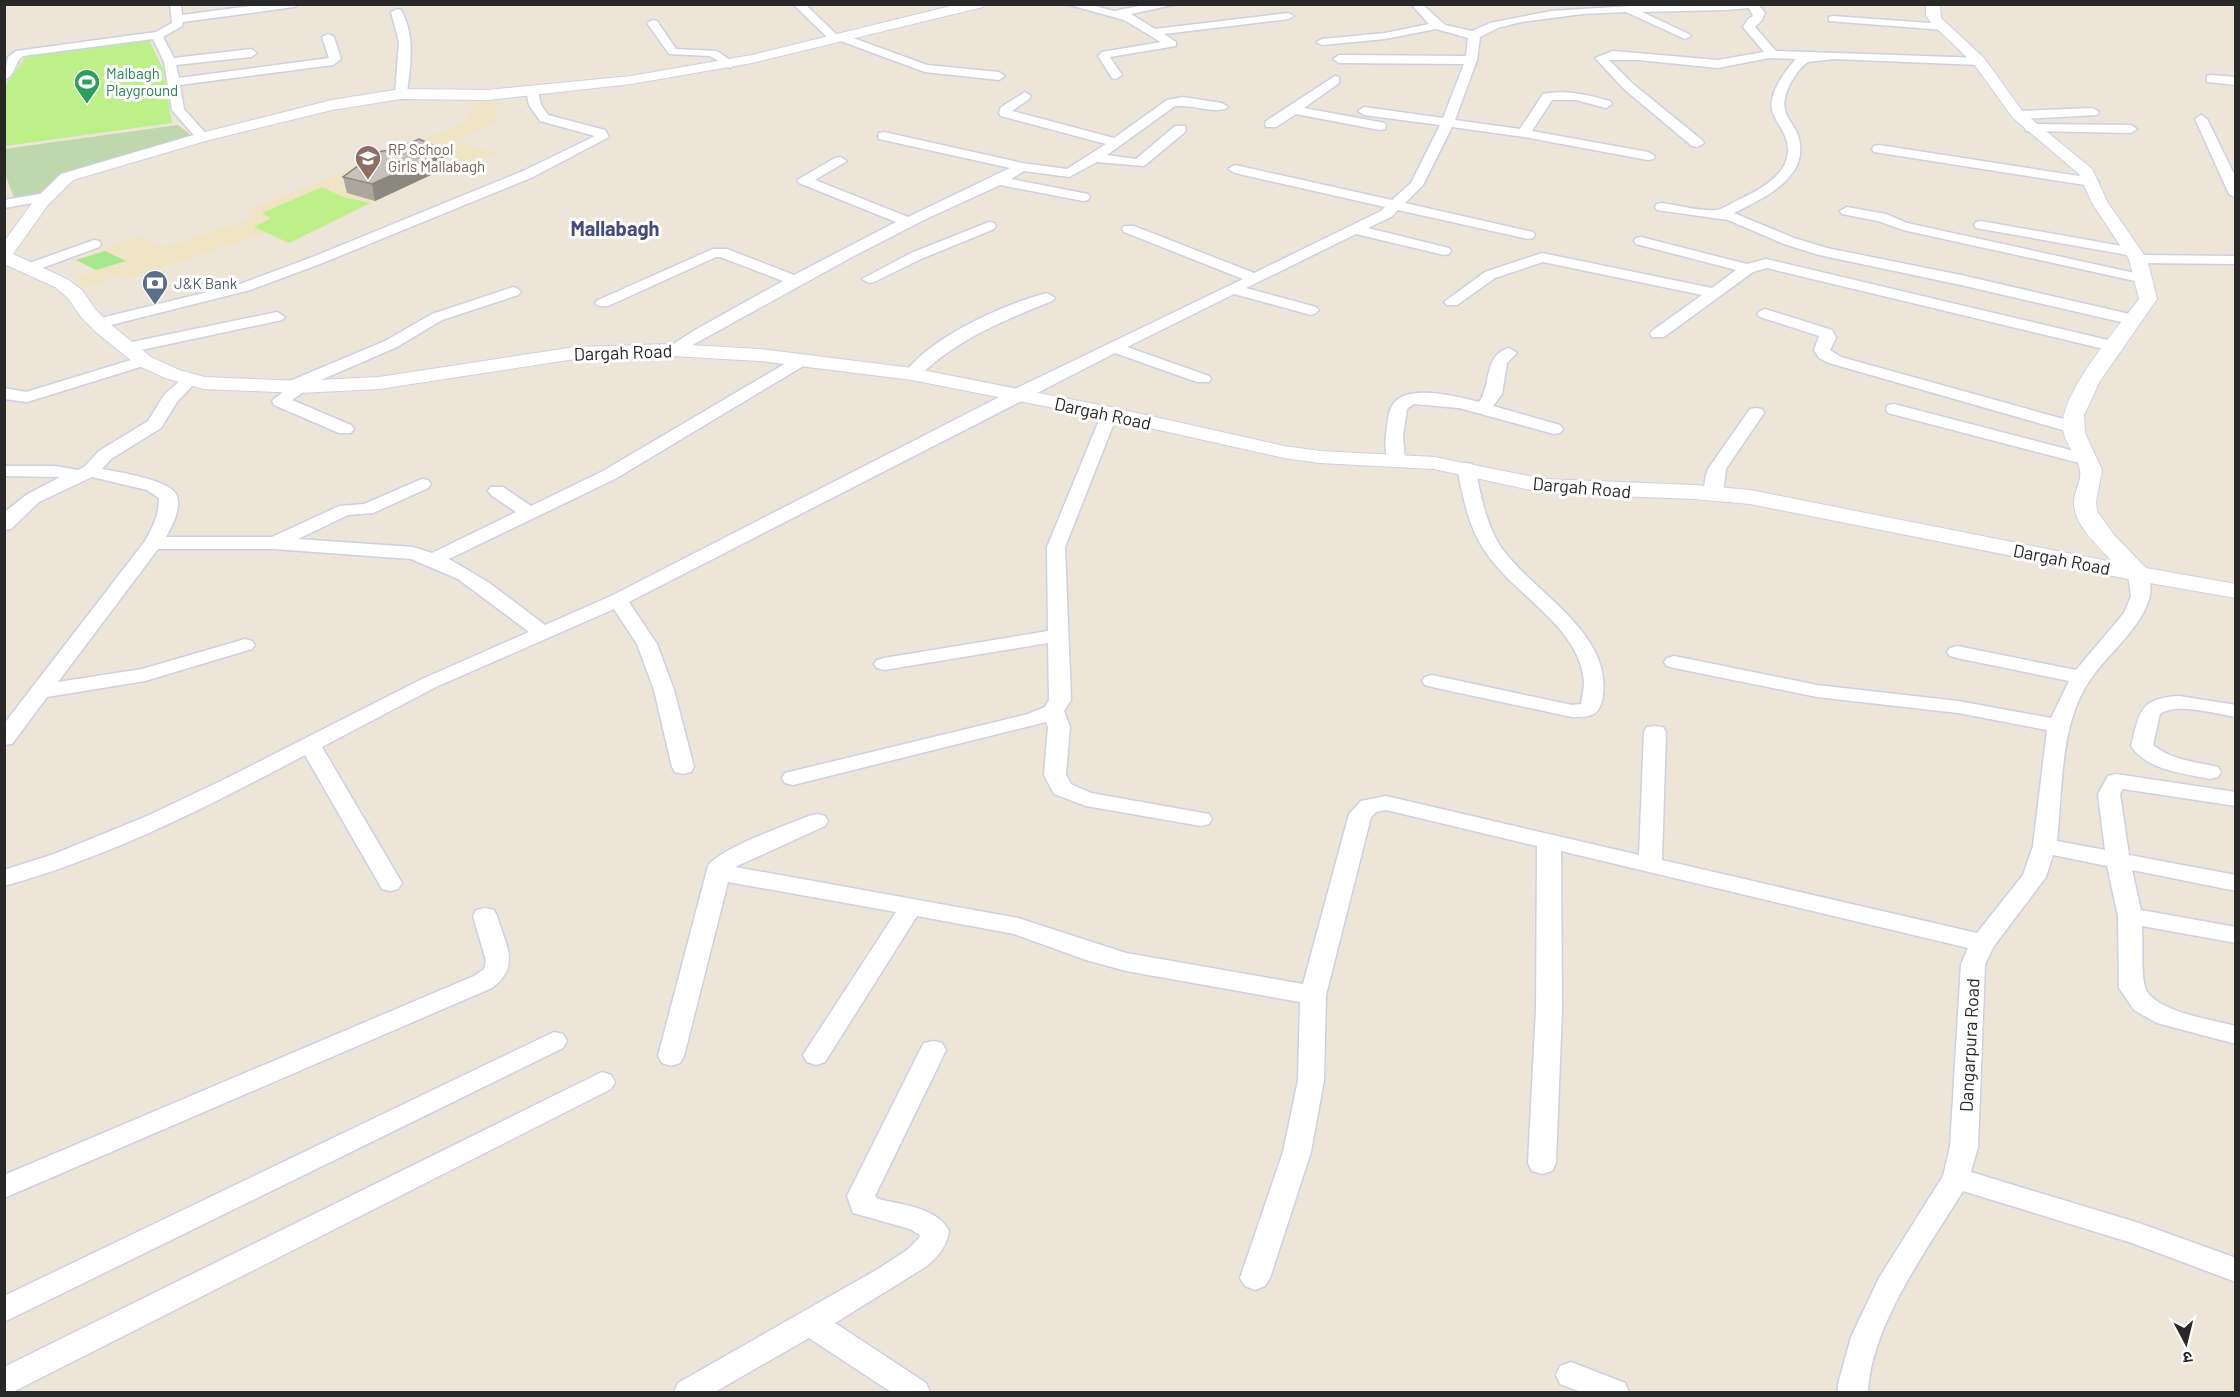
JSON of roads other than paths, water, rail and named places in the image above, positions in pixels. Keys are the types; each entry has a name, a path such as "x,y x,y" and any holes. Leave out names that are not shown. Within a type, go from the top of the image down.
{"street":[{"path":"4,76 11,69 9,60 17,54 158,35 176,26 179,19 175,4"},
{"path":"179,19 294,4"},
{"path":"798,4 838,38 925,68 999,76"},
{"path":"11,260 21,234 57,183 67,177 203,136 332,105 401,94 458,96 532,91 631,80 730,64 957,7 978,4"},
{"path":"1071,4 1118,13 1156,32 1172,44 1104,55 1116,75"},
{"path":"1118,13 1172,4"},
{"path":"1416,4 1436,26 1453,33 1474,35 1491,27 1548,15 1751,4 1759,13 1758,18 1752,21 1749,27 1772,54"},
{"path":"1933,4 1933,15 1978,62 2024,122 2086,172 2100,203 2136,256 2148,299 2112,346 2086,388 2075,412 2072,427 2091,471 2091,483 2085,502 2087,515 2138,574"},
{"path":"1629,9 1685,36"},
{"path":"397,12 404,25 406,39 401,94"},
{"path":"1156,32 1288,16"},
{"path":"1833,19 1944,27"},
{"path":"652,23 673,52 713,53 730,64"},
{"path":"1322,42 1385,36 1436,26"},
{"path":"158,35 170,62 178,110 203,136"},
{"path":"4,878 62,859 155,821 429,683 618,600 1016,396 1386,214 1416,184 1445,128 1471,60 1474,35"},
{"path":"174,82 333,61 328,37"},
{"path":"170,62 251,53"},
{"path":"1696,143 1629,87 1601,58 1613,55 1646,56 1718,64 1772,54 1978,62"},
{"path":"1721,214 1771,187 1788,169 1793,158 1792,134 1779,114 1778,106 1791,70 1800,61 1815,57"},
{"path":"1339,59 1471,60"},
{"path":"2211,79 2235,81"},
{"path":"1271,124 1295,110 1297,106 1335,80"},
{"path":"99,324 219,295 265,279 528,174 603,137 600,133 554,123 544,118 535,105 532,91"},
{"path":"1524,133 1547,97 1551,95 1570,96 1606,104"},
{"path":"1025,96 1005,110 1005,113 1115,142"},
{"path":"884,136 1022,167 1069,173 1095,158 1171,103 1183,101 1222,107"},
{"path":"1295,110 1445,128 1524,133 1648,156"},
{"path":"1364,111 1445,128"},
{"path":"2024,122 2092,112"},
{"path":"2201,119 2235,194"},
{"path":"2024,122 2131,129"},
{"path":"1095,158 1139,163 1180,129"},
{"path":"1880,149 2092,182"},
{"path":"840,161 804,180 908,222"},
{"path":"672,350 732,314 795,281 908,222 1000,181 1022,167"},
{"path":"1235,169 1528,235"},
{"path":"1000,181 1083,197"},
{"path":"4,204 46,197"},
{"path":"1662,207 1721,214 1824,252 1961,280 2134,320"},
{"path":"1847,210 1881,217 1903,226 2144,279"},
{"path":"1981,225 2136,256 2235,260"},
{"path":"869,279 916,256 989,226"},
{"path":"1129,229 1257,279"},
{"path":"1357,230 1444,251"},
{"path":"874,241 916,256"},
{"path":"1641,241 1748,268"},
{"path":"11,260 94,244"},
{"path":"603,303 713,253 722,252 795,281"},
{"path":"1452,302 1490,275 1542,257 1714,293"},
{"name":"Dargah Road","path":"11,260 61,283 75,294 99,324 144,361 190,380 221,385 295,387 379,383 575,353 672,350 804,359 912,374 1284,452 1363,460 1396,459 1466,468 1515,480 1563,488 1714,493 1778,501 2138,574 2235,591"},
{"path":"1658,334 1748,268 1761,264 1772,264 2112,346"},
{"path":"1235,290 1311,310"},
{"path":"345,429 280,401 295,387 391,344 437,317 513,292"},
{"path":"912,374 943,344 962,333 1047,298"},
{"path":"1765,314 1826,333 1828,338 1822,350 1830,358 2072,427"},
{"path":"127,348 277,317"},
{"path":"1115,348 1203,379"},
{"path":"1483,408 1494,394 1499,362 1509,352"},
{"path":"436,558 531,514 638,459 804,359"},
{"path":"4,393 15,397 27,397 144,361"},
{"path":"4,525 20,507 33,497 84,473 105,455 154,424 170,399 190,380"},
{"path":"1396,459 1394,436 1399,408 1411,399 1429,399 1483,408 1554,429"},
{"path":"1894,410 2087,460"},
{"path":"1714,493 1714,479 1718,469 1756,412"},
{"path":"793,778 1035,719 1053,711 1060,700 1056,547 1072,501 1110,414"},
{"path":"1432,681 1572,711 1585,711 1591,707 1594,697 1595,679 1590,663 1574,634 1504,564 1484,535 1477,516 1466,468"},
{"path":"4,471 84,473 153,486 168,496 170,508 153,543 122,581 43,691 4,739"},
{"path":"274,543 345,510 367,509 422,484"},
{"path":"497,491 531,514"},
{"path":"153,543 274,543 413,553 436,558 464,573 542,632"},
{"name":"Dangarpura Road","path":"1853,1392 1853,1384 1866,1337 1889,1287 1956,1178 1964,1147 1970,987 1973,964 1983,943 2034,877 2045,846 2058,726 2081,677 2133,615 2141,596 2138,574"},
{"path":"618,600 647,644 664,690 683,767"},
{"path":"884,664 1058,635"},
{"path":"43,691 145,675 245,645"},
{"path":"1957,652 2081,677"},
{"path":"1674,662 1817,691 1958,707 2058,726"},
{"path":"2210,772 2161,760 2146,751 2142,746 2151,711 2158,705 2178,702 2235,711"},
{"path":"1053,711 1059,728 1055,775 1062,789 1086,799 1201,819"},
{"path":"1650,864 1655,732"},
{"path":"309,743 390,883"},
{"path":"2235,799 2116,781 2109,794 2118,861 2130,916 2132,988 2144,1004 2166,1017 2235,1035"},
{"path":"1255,1278 1297,1152 1311,1080 1313,995 1360,814 1369,806 1386,803 1983,943"},
{"path":"671,1056 717,872 726,861 738,855 817,822"},
{"path":"1542,1163 1549,1009 1550,841"},
{"path":"2045,846 2235,883"},
{"path":"717,872 1018,926 1095,954 1126,962 1313,995"},
{"path":"816,1055 911,907"},
{"path":"4,1187 483,982 495,974 498,961 484,916"},
{"path":"2130,916 2235,935"},
{"path":"4,1310 554,1041"},
{"path":"689,1392 888,1277 916,1258 933,1241 935,1231 926,1222 872,1210 862,1205 861,1196 933,1050"},
{"path":"4,1382 602,1082"},
{"path":"1956,1178 2139,1234 2235,1270"},
{"path":"810,1322 915,1392"},
{"path":"1571,1376 1614,1392"}],"place":[{"name":"Malbagh Playground","path":"87,105"},
{"name":"RP School Girls Mallabagh","path":"368,181"},
{"name":"J&K Bank","path":"155,306"}],"district":[{"name":"Mallabagh","path":"615,228"}]}
